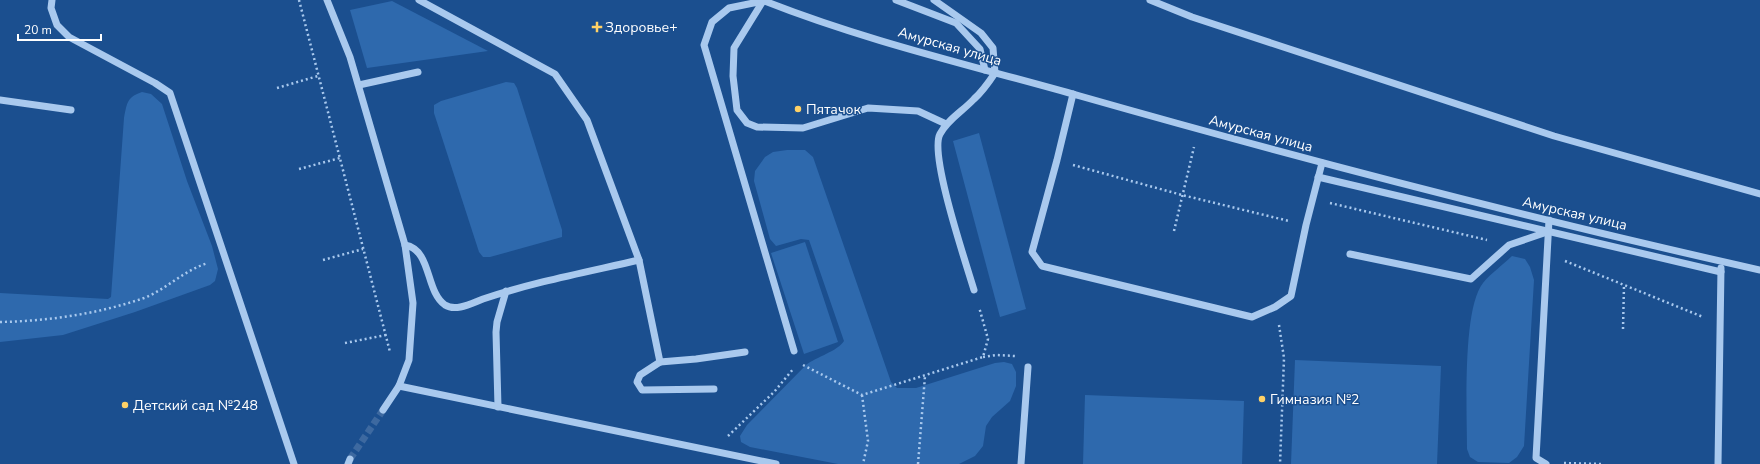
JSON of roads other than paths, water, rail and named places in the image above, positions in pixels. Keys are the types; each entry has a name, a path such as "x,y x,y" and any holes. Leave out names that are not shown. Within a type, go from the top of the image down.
{"street":[{"path":"52,0 51,8 57,25 69,37 155,83 170,93 294,464"},
{"path":"327,0 350,57 405,245 413,303 409,360 399,386 383,410"},
{"path":"420,0 555,74 587,120 639,260 660,362"},
{"path":"763,0 734,48 733,76 737,110 747,123 757,127 803,128 868,108 918,111 946,124"},
{"path":"763,0 729,8 712,22 704,46 794,351"},
{"name":"Амурская улица","path":"763,0 825,23 995,73 1382,180 1760,270"},
{"path":"896,0 956,23 980,49 985,70"},
{"path":"934,0 980,33 993,48 995,73 975,99 946,124 939,135 937,150 942,177 974,290"},
{"path":"1150,0 1200,20 1554,136 1760,194"},
{"path":"359,86 418,72"},
{"path":"1072,94 1057,160 1032,252 1042,266 1252,317 1275,307 1291,296 1312,199 1322,163"},
{"path":"0,100 70,110"},
{"path":"1318,177 1721,272"},
{"path":"1546,464 1536,458 1536,447 1549,220"},
{"path":"1350,254 1471,279 1509,245 1548,232"},
{"path":"405,245 412,246 421,256 438,298 447,306 458,307 506,292 639,260"},
{"path":"1718,464 1721,261"},
{"path":"498,407 496,332 497,322 506,292"},
{"path":"714,390 642,390 637,382 640,376 660,362 696,360 745,352"},
{"path":"1021,464 1028,367"},
{"path":"399,386 776,464"}],"tunnel":[{"path":"350,459 383,410"}],"place":[{"name":"Здоровье+","path":"597,27"},
{"name":"Пятачок","path":"798,109"},
{"name":"Гимназия №2","path":"1262,399"},
{"name":"Детский сад №248","path":"125,405"}]}
